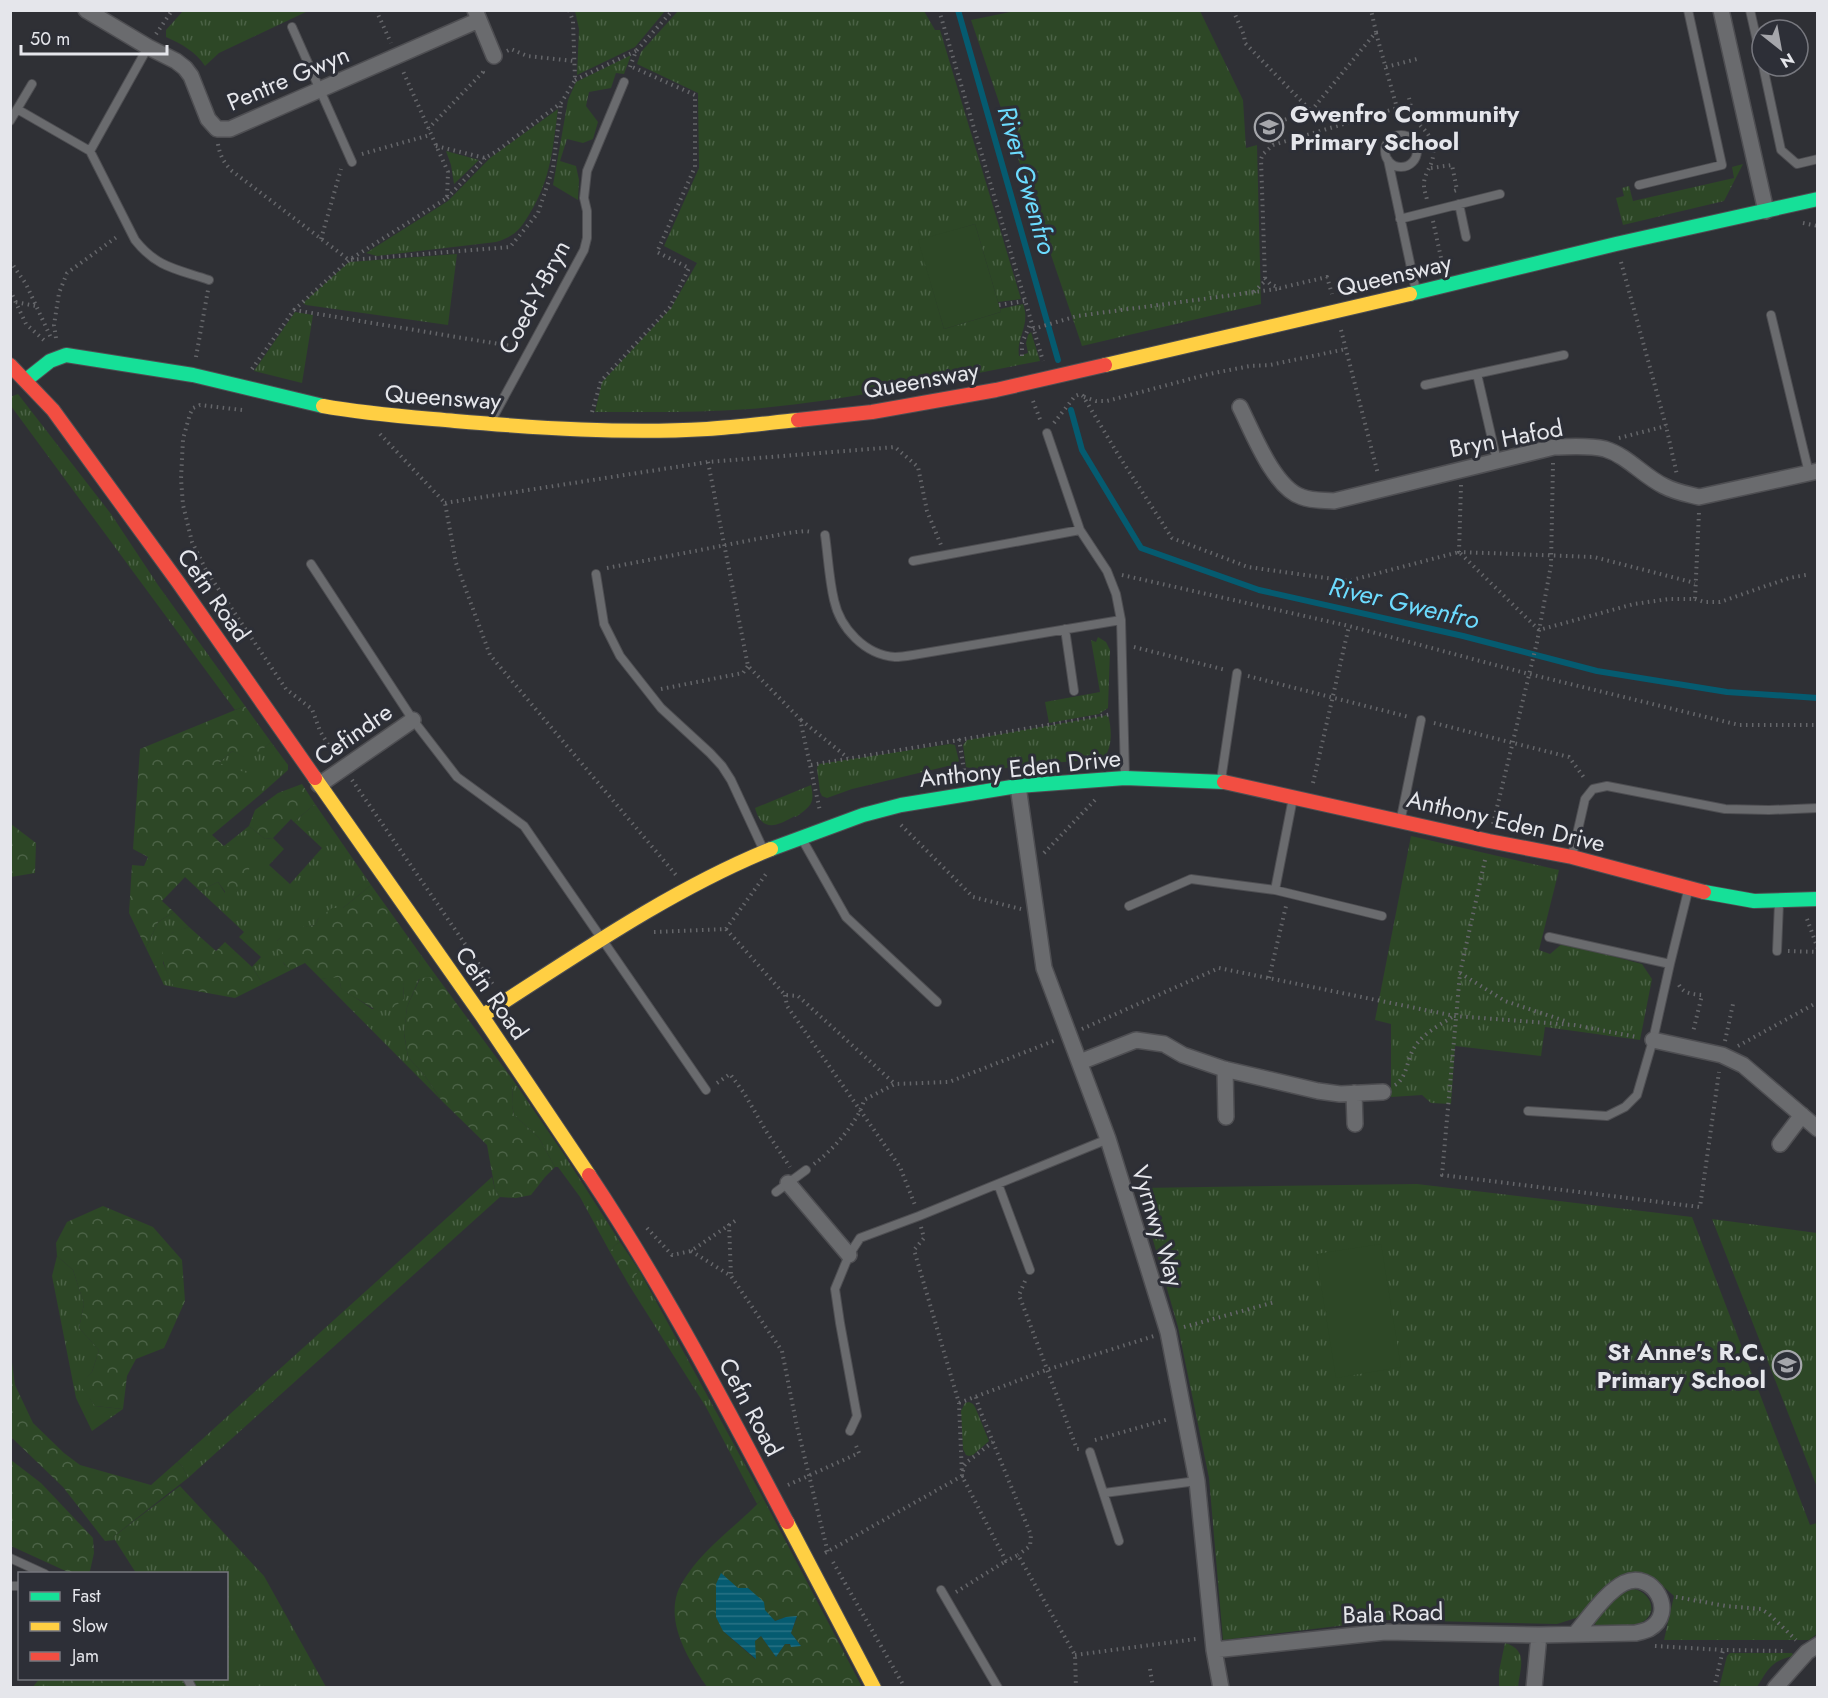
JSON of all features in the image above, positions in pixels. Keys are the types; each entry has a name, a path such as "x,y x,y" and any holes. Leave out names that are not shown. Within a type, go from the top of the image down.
{"street":[{"name":"Pentre Gwyn","path":"86,10 185,68 191,76 208,119 218,129 230,129 396,56 477,16 494,56"},
{"path":"1721,10 1766,211"},
{"name":"Queensway","path":"60,355 193,375 309,404 362,413 490,424 588,429 635,431 708,429 872,412 996,390 1616,244 1818,199"},
{"path":"26,380 60,355"},
{"name":"Cefn Road","path":"10,365 53,410 171,572 482,1016 608,1203 713,1381 874,1688"},
{"name":"Bryn Hafod","path":"1240,407 1278,480 1290,491 1302,497 1334,501 1554,447 1583,446 1605,449 1624,458 1663,486 1699,497 1813,472"},
{"name":"Cefindre","path":"319,785 413,720"},
{"name":"Anthony Eden Drive","path":"482,1016 603,939 688,889 765,852 801,837 885,809 1018,786 1121,778 1221,782 1572,857 1689,889 1754,901 1818,899"},
{"name":"Vyrnwy Way","path":"1018,786 1044,968 1108,1139 1168,1332 1197,1481 1213,1643 1221,1688"},
{"path":"1080,1062 1136,1040 1164,1044 1183,1055 1226,1070 1318,1090 1340,1094 1383,1092"},
{"path":"1653,1040 1722,1055 1743,1065 1818,1129"},
{"path":"1226,1070 1226,1117"},
{"path":"1354,1093 1355,1124"},
{"path":"1780,1144 1802,1115"},
{"path":"787,1184 849,1255"},
{"path":"1575,1634 1609,1595 1626,1582 1635,1580 1650,1584 1660,1596 1662,1611 1649,1629 1636,1633"},
{"name":"Bala Road","path":"1213,1643 1385,1632 1539,1635 1636,1633"},
{"path":"1534,1688 1539,1635"},
{"path":"1775,1688 1812,1648"}],"lane":[{"path":"1640,185 1722,165 1688,10"},
{"path":"292,27 351,160"},
{"path":"90,151 148,47"},
{"path":"1765,78 1781,150 1797,164 1818,159"},
{"name":"Coed-Y-Bryn","path":"490,424 584,250 587,238 587,211 584,198 587,171 624,82"},
{"path":"10,121 32,84"},
{"path":"18,109 90,151 135,240 145,253 158,263 209,280"},
{"path":"1393,186 1401,170 1415,159 1417,148 1412,139 1407,136 1396,136 1388,142 1385,151 1416,292"},
{"path":"1388,160 1396,166 1407,166"},
{"path":"1400,219 1500,194"},
{"path":"1459,204 1466,237"},
{"path":"1771,315 1813,472"},
{"path":"1425,385 1564,355"},
{"path":"1477,374 1497,461"},
{"path":"1047,433 1080,530 1107,571 1116,594 1121,620 1124,712 1121,778"},
{"path":"913,561 1080,530"},
{"path":"825,535 834,602 850,633 878,653 895,657 914,655 1121,620"},
{"path":"311,564 413,720 457,777 524,826 706,1090"},
{"path":"596,574 604,624 620,657 661,708 722,766 765,852"},
{"path":"1065,629 1074,691"},
{"path":"1221,782 1237,673"},
{"path":"1401,820 1421,720"},
{"path":"1572,857 1585,799 1593,789 1607,786 1725,809 1818,808"},
{"path":"1275,890 1293,797"},
{"path":"801,837 846,917 938,1002"},
{"path":"1129,906 1191,879 1275,890 1382,916"},
{"path":"1528,1112 1606,1116 1625,1107 1637,1095 1653,1040 1689,889"},
{"path":"1777,951 1779,901"},
{"path":"1550,937 1670,964"},
{"path":"850,1431 857,1416 836,1289 849,1255 860,1238 1108,1139"},
{"path":"787,1184 807,1170"},
{"path":"998,1184 1030,1269"},
{"path":"1090,1452 1119,1541"},
{"path":"1104,1493 1197,1481"},
{"path":"10,1558 41,1572"},
{"path":"941,1590 998,1688"}],"path":[{"path":"148,47 174,10"},
{"path":"376,10 435,146 444,159 448,171 447,198"},
{"path":"218,129 219,147 225,165 349,260 510,247 538,213 553,168 561,103 574,80 573,21 569,10"},
{"path":"624,82 636,51 672,10"},
{"path":"939,10 1048,378"},
{"path":"1233,10 1245,43 1311,111"},
{"path":"1371,10 1397,108"},
{"path":"1266,126 1311,111 1376,32"},
{"path":"428,129 483,72 479,62 511,49 527,56 574,60"},
{"path":"574,80 636,51"},
{"path":"1386,67 1417,59"},
{"path":"588,429 601,381 670,307 690,268 657,252 695,167 695,95 630,66"},
{"path":"1409,98 1414,120 1422,125 1432,145 1433,156 1424,185 1447,285"},
{"path":"240,387 294,310 349,260 447,198 484,158 498,151 561,103"},
{"path":"1254,292 1265,278 1261,159 1263,154 1272,145 1411,104"},
{"path":"1264,118 1272,145"},
{"path":"321,239 340,170 351,160 430,135"},
{"path":"435,146 484,158"},
{"path":"1430,168 1452,165 1457,190 1447,193"},
{"path":"1427,198 1437,195"},
{"path":"60,355 54,325 59,293 67,273 129,228"},
{"path":"1616,244 1682,493"},
{"path":"10,261 26,284 60,355"},
{"path":"1034,328 1071,318 1280,288 1327,277 1381,489"},
{"path":"1265,278 1270,284 1280,288"},
{"path":"193,375 209,280"},
{"path":"10,290 26,324 60,355"},
{"path":"999,305 1025,300"},
{"path":"10,301 36,306"},
{"path":"294,310 529,349"},
{"path":"1022,356 1022,344 1031,321"},
{"path":"1047,433 1075,396 1080,394 1096,401 1107,401 1209,374 1250,366 1270,365 1346,349"},
{"path":"1083,396 1172,538 1248,567 1348,581 1459,552 1594,557 1695,583"},
{"path":"1033,400 1040,418"},
{"path":"253,411 200,405 193,408 190,414 183,440 181,479 183,505 192,542 207,572 286,689 312,709 320,731 344,768 505,1002"},
{"path":"362,413 444,503 456,563 490,655 688,889"},
{"path":"1614,439 1666,426"},
{"path":"444,503 708,462 895,447 918,467 927,512 945,554"},
{"path":"1533,661 1551,556 1554,447"},
{"path":"708,462 748,666 800,719 848,758"},
{"path":"1462,469 1459,552 1539,630"},
{"path":"1695,599 1699,497"},
{"path":"596,574 594,570 788,533 805,531 825,535"},
{"path":"1107,571 1349,626 1529,674 1739,725 1818,725"},
{"path":"1539,630 1634,604 1669,599 1720,602 1789,578 1806,575"},
{"path":"1310,800 1349,626"},
{"path":"1122,644 1569,757 1593,789"},
{"path":"648,691 743,673 748,666"},
{"path":"811,765 1124,712"},
{"path":"800,719 824,829"},
{"path":"959,739 968,794"},
{"path":"1030,868 1121,778"},
{"path":"885,809 973,897 1036,913"},
{"path":"726,929 768,871 765,852"},
{"path":"1269,978 1289,894"},
{"path":"1777,951 1818,951 1800,900"},
{"path":"651,932 726,929"},
{"path":"726,929 785,995 787,1006 900,1167 919,1216 924,1238 914,1250 959,1403 962,1476 1006,1561"},
{"path":"807,1170 826,1156 861,1112 864,1100 895,1084 949,1082 1069,1035 1219,968 1455,1016 1574,1025 1653,1040"},
{"path":"1460,973 1505,1001 1574,1025"},
{"path":"1680,976 1679,985 1683,991 1702,996 1690,1048"},
{"path":"785,995 798,996 895,1084"},
{"path":"1722,1055 1818,1002"},
{"path":"1455,1016 1442,1175 1701,1207 1722,1055 1733,1004"},
{"path":"1383,1092 1400,1082 1415,1046 1426,1034 1455,1016"},
{"path":"706,1090 730,1074 744,1092 766,1131 787,1184"},
{"path":"645,1225 672,1255 691,1251 735,1221"},
{"path":"729,1224 730,1276"},
{"path":"691,1251 730,1276 782,1351 827,1552 905,1688"},
{"path":"1030,1269 1019,1295 1077,1449 1090,1452 1094,1441 1184,1415"},
{"path":"959,1403 1047,1370 1168,1332 1275,1302"},
{"path":"946,1598 1030,1546 1031,1535 976,1396"},
{"path":"772,1493 859,1453 850,1431"},
{"path":"808,1562 962,1476 967,1462 993,1442"},
{"path":"1018,1555 1075,1654 1076,1688"},
{"path":"1660,1596 1761,1609 1812,1648"},
{"path":"1636,1633 1635,1644 1723,1650 1812,1648"},
{"path":"1075,1654 1213,1643"},
{"path":"1714,1688 1723,1650"},
{"path":"1150,1669 1153,1688"}],"green space":[{"path":"183,11 308,11 219,53 205,66 188,49 166,37 166,30"},
{"path":"575,11 665,11 635,47 577,75 579,29"},
{"path":"678,11 924,11 935,30 940,30 1021,299 998,302 975,224 919,241 944,329 1001,312 1000,309 1023,304 1025,318 1019,343 1019,356 1028,353 1026,343 1031,332 1040,361 823,401 711,411 595,412 602,382 671,308 697,263 664,246 699,168 698,93 637,64 641,52"},
{"path":"1015,11 1200,11 1243,100 1246,148 1257,145 1261,304 1082,346 971,20"},
{"path":"631,55 624,74 616,73 611,88 589,92 586,106 598,122 593,139 583,143 567,139 560,161 576,166 579,180 578,200 553,185 568,100 576,82"},
{"path":"558,109 550,162 543,188 526,219 512,235 496,242 377,256 366,253 448,201 490,158"},
{"path":"446,151 479,160 454,184"},
{"path":"1743,164 1724,201 1623,225 1616,198 1624,196 1622,188 1629,186 1633,201 1734,178 1732,167"},
{"path":"975,224 1001,312 944,329 918,240"},
{"path":"457,254 448,325 303,303 349,262"},
{"path":"295,312 313,315 302,383 254,371"},
{"path":"18,394 111,514 158,585 245,706 235,710 11,406 10,397"},
{"path":"1098,637 1106,642 1110,650 1108,708 1099,714 1049,723 1045,702 1100,692 1091,640 1096,642"},
{"path":"245,706 271,742 250,760 232,751 219,763 255,776 261,784 261,794 212,835 224,846 246,850 249,865 248,876 232,898 218,882 200,891 185,877 162,901 174,912 158,922 146,948 129,913 132,865 144,866 148,857 133,849 140,749"},
{"path":"1108,715 1111,739 1106,755 1102,759 982,771 966,767 963,745 967,740"},
{"path":"271,742 288,765 288,770 261,794 261,784 219,763 232,751 250,759"},
{"path":"955,745 959,761 953,767 948,766 852,789 827,798 820,792 817,768 819,764"},
{"path":"302,784 315,804 294,822 291,819 273,838 265,839 249,826 255,810 278,793"},
{"path":"811,785 811,804 796,817 771,825 766,824 758,816 755,808"},
{"path":"315,804 371,885 343,908 318,919 315,925 290,930 277,941 284,964 291,970 263,984 252,967 261,957 239,937 244,932 200,891 218,882 225,893 224,846 249,826 265,839 273,838 284,849 269,865 290,884 322,848 294,822"},
{"path":"11,824 36,843 35,873 11,877"},
{"path":"1411,836 1559,870 1539,950 1550,954 1563,943 1642,964 1652,979 1640,1040 1545,1027 1541,1056 1455,1046 1451,1104 1431,1103 1422,1095 1391,1097 1391,1024 1375,1020"},
{"path":"371,885 421,955 419,966 407,977 403,985 404,999 386,1010 377,1010 347,993 341,988 339,977 321,979 305,963 291,970 280,957 277,946 277,941 290,929 315,925 318,919 332,908 343,908"},
{"path":"174,912 189,927 172,933 163,963 174,987 164,985 146,948 158,922"},
{"path":"189,927 216,951 225,942 252,967 263,984 235,998 174,987 163,960 163,947 173,933"},
{"path":"421,955 437,977 419,979 407,1007 404,1034 408,1057 425,1076 442,1101 321,979 339,976 341,988 372,1009 404,999 403,985 406,977 419,966"},
{"path":"437,977 513,1080 514,1115 539,1138 555,1167 531,1195 516,1198 500,1197 495,1190 487,1145 442,1101 425,1076 408,1057 404,1033 407,1007 420,978"},
{"path":"513,1080 620,1242 610,1252 580,1197 558,1167 555,1167 539,1138 514,1115"},
{"path":"492,1177 495,1190 500,1197 188,1478 182,1466 177,1462"},
{"path":"1417,1184 1692,1217 1810,1525 1817,1523 1817,1634 1809,1640 1664,1640 1674,1596 1649,1577 1590,1607 1576,1618 1557,1624 1387,1620 1223,1640 1209,1478 1178,1327 1138,1188"},
{"path":"103,1206 153,1227 182,1260 185,1301 164,1348 136,1359 127,1376 123,1409 95,1406 79,1384 92,1372 99,1350 79,1328 84,1304 73,1270 57,1256 56,1243 67,1222"},
{"name":"St Anne's R.C. Primary School","path":"1712,1219 1817,1233 1817,1487"},
{"path":"620,1242 639,1270 629,1285 610,1252"},
{"path":"1381,1244 1401,1367 1336,1378 1316,1254"},
{"path":"57,1256 73,1270 84,1304 79,1328 99,1350 92,1372 80,1384 95,1406 123,1409 92,1431 76,1398 52,1276"},
{"path":"639,1270 763,1498 757,1504 706,1407 629,1285"},
{"path":"11,1355 15,1385 33,1423 80,1465 151,1485 177,1462 182,1466 188,1478 113,1537 115,1540 105,1541 63,1487 11,1437"},
{"path":"969,1402 975,1407 989,1441 969,1456 963,1449 961,1411 965,1403"},
{"path":"11,1460 41,1483 93,1538 94,1553 90,1571 68,1572 11,1546"},
{"path":"180,1486 264,1576 326,1687 32,1688 38,1680 228,1680 228,1572 135,1572 113,1537"},
{"path":"763,1498 862,1687 707,1687 687,1655 675,1619 679,1589 702,1556","holes":["721,1574 775,1621 786,1617 797,1617 791,1633 801,1646 785,1644 776,1657 761,1636 755,1641 755,1659 723,1631"]},
{"path":"1634,1589 1644,1594 1650,1602 1651,1612 1648,1617 1635,1624 1597,1627 1596,1618 1622,1593"},
{"path":"1505,1643 1513,1646 1520,1655 1518,1687 1499,1687 1499,1671"},
{"path":"1730,1653 1792,1653 1794,1656 1780,1660 1771,1666 1757,1687 1719,1688 1727,1656"},
{"path":"62,1680 219,1680 216,1688 63,1687"}],"water":[{"path":"721,1573 738,1588 748,1588 764,1602 765,1610 775,1621 797,1616 791,1633 801,1646 791,1647 790,1644 785,1644 776,1657 761,1636 755,1641 756,1659 723,1631 716,1617 716,1584"}],"waterway":[{"name":"River Gwenfro","path":"958,10 1058,360"},
{"name":"River Gwenfro","path":"1071,410 1082,450 1141,548 1259,590 1463,636 1597,671 1727,692 1818,698"}],"traffic: fast":[{"path":"1410,294 1616,244 1818,199"},
{"path":"26,380 50,361 66,355 193,375 323,406"},
{"path":"771,849 863,815 901,805 1018,786 1125,778 1224,782"},
{"path":"1704,892 1754,901 1818,899"}],"traffic: slow":[{"path":"1105,365 1410,294"},
{"path":"323,406 455,421 612,431 707,429 798,420"},
{"path":"315,778 482,1016 589,1175"},
{"path":"482,1016 659,904 771,849"},
{"path":"787,1522 874,1688"}],"traffic: jam":[{"path":"10,365 53,410 178,582 315,778"},
{"path":"798,420 872,412 996,390 1105,365"},
{"path":"1224,782 1489,841 1572,857 1704,892"},
{"path":"589,1175 668,1302 787,1522"}],"place":[{"name":"Gwenfro Community Primary School","path":"1269,127"},
{"name":"St Anne's R.C. Primary School","path":"1787,1365"}]}
